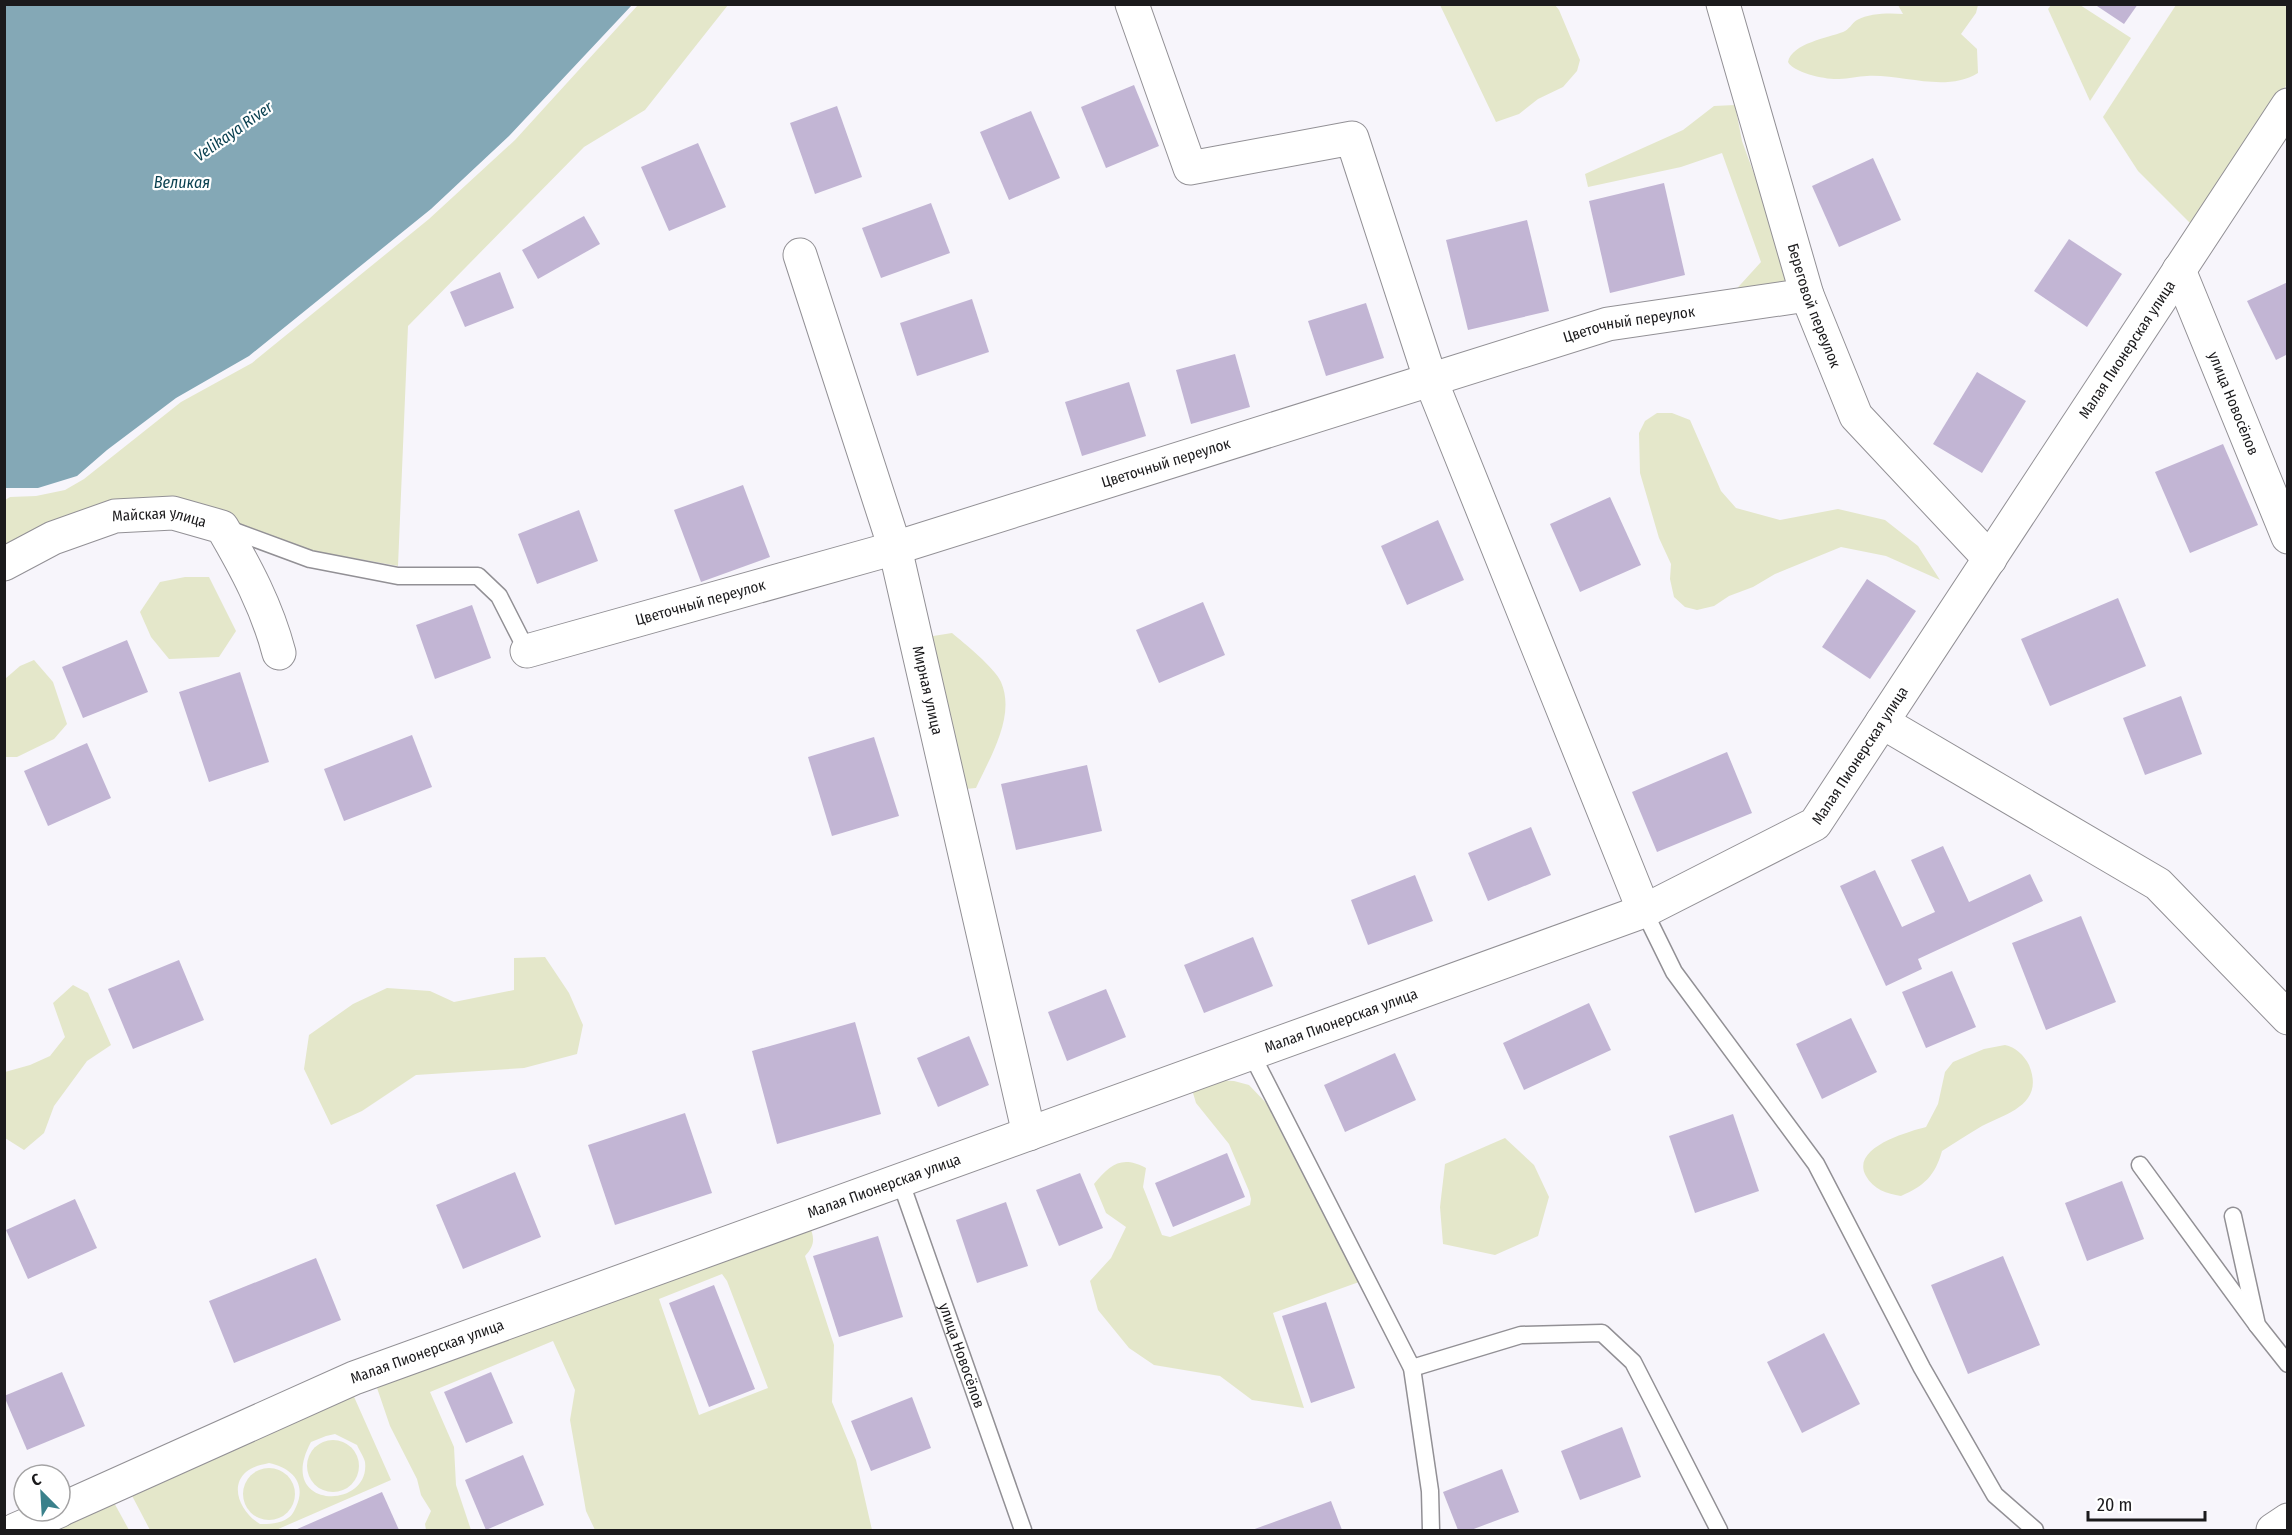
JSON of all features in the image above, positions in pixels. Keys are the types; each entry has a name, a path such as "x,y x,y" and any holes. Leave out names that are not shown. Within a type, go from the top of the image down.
{"main road":[{"path":"1132,4 1190,168 1352,138 1431,381 1644,911"},
{"name":"Береговой переулок","path":"1723,4 1807,294 1856,416 1990,559"},
{"name":"Малая Пионерская улица","path":"72,1505 354,1378 1644,911 1815,824 2288,105"},
{"name":"Мирная улица","path":"800,255 895,548 1029,1134"},
{"name":"улица Новосёлов","path":"2179,270 2288,537"},
{"name":"Цветочный переулок","path":"527,651 895,548 1608,324 1807,294"},
{"name":"Майская улица","path":"4,564 53,538 115,516 173,513 222,527 249,572 270,620 279,653"},
{"path":"1882,722 2158,884 2288,1018"},
{"path":"2273,1530 2288,1520"},
{"name":"Малая Пионерская улица","path":"15,1530 31,1523"}],"lane":[{"path":"222,527 310,559 398,576 478,576 499,596 527,651"},
{"path":"1644,911 1674,972 1816,1164 1922,1368 1995,1495 2036,1530"},
{"path":"1251,1053 1412,1368 1430,1491 1431,1530"},
{"path":"2140,1165 2288,1364"},
{"name":"улица Новосёлов","path":"900,1180 1023,1530"},
{"path":"2233,1216 2257,1325"},
{"path":"1412,1368 1521,1335 1602,1333 1633,1362 1719,1530"}],"green space":[{"path":"638,5 728,5 645,110 584,147 408,326 398,566 308,550 175,505 5,552 5,500 10,497 36,496 65,490 84,479 181,402 252,363 429,219 515,140"},
{"path":"1440,5 1555,5 1580,60 1577,71 1563,87 1538,99 1519,114 1496,122"},
{"path":"1898,5 1978,5 1976,13 1961,34 1977,49 1978,73 1952,82 1881,76 1834,79 1804,72 1791,66 1788,62 1796,50 1811,42 1845,31 1855,21 1862,18 1880,14 1903,14"},
{"path":"2051,5 2080,5 2131,38 2090,101 2048,9"},
{"path":"2176,5 2287,5 2287,84 2194,227 2138,171 2103,117"},
{"path":"1735,105 1742,141 1765,204 1787,279 1784,289 1731,295 1761,262 1722,153 1681,167 1588,187 1585,174 1683,130 1714,106"},
{"path":"1657,413 1672,413 1690,420 1721,491 1736,508 1780,520 1838,509 1885,520 1918,546 1940,580 1886,556 1841,547 1775,574 1753,587 1729,596 1714,606 1697,610 1685,607 1674,597 1670,579 1671,564 1659,538 1640,473 1639,433 1645,421"},
{"path":"185,577 209,577 236,631 219,657 169,659 151,637 140,612 160,582"},
{"path":"952,633 993,670 1001,682 1005,695 1005,709 999,736 976,788 965,789 927,637"},
{"path":"34,660 53,682 67,724 54,739 17,757 5,757 5,679 20,666"},
{"path":"545,957 569,993 583,1025 577,1054 524,1068 416,1075 362,1111 331,1125 304,1069 309,1035 353,1004 387,988 430,991 454,1002 514,990 514,958"},
{"path":"73,985 88,993 111,1045 87,1061 54,1106 44,1133 24,1150 5,1138 5,1072 50,1056 65,1037 53,1003"},
{"path":"2005,1045 2016,1050 2029,1065 2033,1078 2028,1098 2013,1111 1982,1126 1942,1151 1928,1179 1909,1192 1901,1196 1896,1195 1872,1184 1863,1166 1866,1157 1894,1137 1926,1127 1938,1104 1945,1072 1953,1062 1984,1049"},
{"path":"1212,1080 1234,1081 1249,1085 1269,1106 1285,1140 1304,1169 1359,1282 1273,1313 1304,1408 1252,1400 1220,1376 1154,1365 1129,1348 1098,1310 1090,1281 1111,1258 1126,1227 1106,1213 1094,1184 1111,1167 1130,1162 1146,1168 1143,1187 1162,1235 1170,1237 1250,1205 1249,1191 1229,1144 1196,1103 1193,1093 1197,1086"},
{"path":"1505,1138 1534,1165 1549,1197 1538,1236 1495,1255 1443,1244 1440,1207 1445,1164"},
{"path":"809,1225 813,1241 805,1256 834,1345 832,1402 856,1460 872,1530 595,1530 586,1511 570,1420 575,1390 553,1341 430,1392 454,1447 456,1485 471,1530 426,1530 425,1524 431,1511 421,1495 417,1479 390,1426 375,1382","holes":["722,1274 727,1281 768,1388 699,1415 659,1299"]},
{"path":"351,1390 391,1480 276,1530 150,1530 129,1490","holes":["335,1434 357,1445 365,1462 363,1478 354,1489 341,1495 326,1496 313,1491 305,1481 303,1464 311,1442","269,1463 291,1473 298,1484 299,1498 292,1515 285,1520 278,1523 260,1524 243,1507 238,1485 246,1472"]},
{"path":"333,1440 343,1442 351,1448 357,1456 359,1466 357,1476 351,1484 343,1490 333,1492 323,1490 315,1484 309,1476 307,1466 309,1456 315,1448 323,1442"},
{"path":"269,1468 279,1470 287,1476 293,1484 295,1494 293,1504 287,1512 279,1518 269,1520 259,1518 251,1512 245,1504 243,1494 245,1484 251,1476 259,1470"},
{"path":"112,1499 129,1530 40,1530 56,1523 72,1523 72,1516"}],"water":[{"name":"Великая","path":"5,4 632,5 509,136 431,209 249,356 176,398 107,450 77,476 38,488 5,488"}],"building":[{"path":"2094,4 2138,4 2124,24"},
{"path":"1134,85 1159,146 1106,168 1081,107"},
{"path":"837,106 862,177 815,194 790,123"},
{"path":"1031,111 1060,178 1009,200 980,132"},
{"path":"698,143 726,207 669,231 641,167"},
{"path":"1873,158 1901,220 1839,247 1812,186"},
{"path":"1664,183 1685,275 1610,293 1589,201"},
{"path":"931,203 950,253 881,278 862,228"},
{"path":"584,216 600,244 538,279 522,250"},
{"path":"1527,220 1549,311 1468,330 1446,240"},
{"path":"2069,239 2122,274 2087,327 2034,291"},
{"path":"500,272 514,308 465,327 450,292"},
{"path":"2288,282 2288,354 2276,360 2247,301"},
{"path":"972,299 989,352 917,376 900,323"},
{"path":"1366,303 1384,358 1326,376 1308,321"},
{"path":"1235,354 1250,407 1191,424 1176,370"},
{"path":"1977,372 2026,401 1982,473 1933,444"},
{"path":"1129,382 1146,436 1082,456 1065,402"},
{"path":"2223,444 2258,525 2190,553 2155,472"},
{"path":"743,485 770,557 701,582 674,510"},
{"path":"1610,497 1641,565 1580,592 1550,524"},
{"path":"579,510 598,561 537,584 518,534"},
{"path":"1438,520 1464,580 1407,605 1381,546"},
{"path":"1867,579 1916,611 1870,679 1822,647"},
{"path":"2118,598 2146,666 2050,706 2021,639"},
{"path":"1203,602 1225,655 1159,683 1136,630"},
{"path":"472,605 491,658 435,679 416,625"},
{"path":"127,640 148,692 83,718 62,667"},
{"path":"240,672 269,762 209,782 179,692"},
{"path":"2181,696 2202,754 2145,775 2123,718"},
{"path":"412,735 432,787 344,821 324,769"},
{"path":"874,737 899,816 832,836 808,757"},
{"path":"87,743 111,798 48,826 24,771"},
{"path":"1727,752 1752,813 1657,852 1632,792"},
{"path":"1087,765 1102,831 1016,850 1001,784"},
{"path":"1531,827 1551,875 1488,901 1468,853"},
{"path":"1943,846 1969,902 2030,874 2043,901 1918,959 1922,969 1886,986 1840,886 1875,870 1902,927 1935,912 1911,860"},
{"path":"1415,875 1433,921 1368,945 1351,900"},
{"path":"2081,916 2116,1002 2046,1030 2012,943"},
{"path":"1253,937 1273,986 1204,1013 1184,965"},
{"path":"179,960 204,1020 133,1049 108,989"},
{"path":"1952,971 1976,1027 1926,1048 1902,992"},
{"path":"1106,989 1126,1037 1067,1061 1048,1012"},
{"path":"1589,1003 1611,1050 1524,1090 1503,1043"},
{"path":"1851,1018 1877,1072 1822,1099 1796,1044"},
{"path":"855,1022 881,1114 777,1144 752,1051"},
{"path":"969,1036 989,1085 938,1107 917,1058"},
{"path":"1395,1053 1416,1100 1345,1132 1324,1085"},
{"path":"685,1113 712,1193 615,1225 588,1145"},
{"path":"1733,1114 1759,1191 1695,1213 1669,1136"},
{"path":"1227,1153 1245,1197 1173,1227 1155,1183"},
{"path":"515,1172 541,1237 463,1269 436,1205"},
{"path":"1080,1173 1103,1228 1059,1246 1036,1190"},
{"path":"2122,1181 2144,1239 2087,1261 2065,1203"},
{"path":"75,1199 97,1248 28,1279 6,1230"},
{"path":"1006,1202 1028,1266 977,1283 956,1220"},
{"path":"878,1236 903,1317 839,1337 813,1256"},
{"path":"2003,1256 2040,1345 1968,1374 1931,1285"},
{"path":"316,1258 341,1320 234,1363 209,1301"},
{"path":"714,1285 755,1389 709,1407 669,1303"},
{"path":"1326,1302 1355,1388 1311,1403 1282,1316"},
{"path":"1824,1333 1860,1404 1802,1433 1767,1362"},
{"path":"62,1372 85,1426 27,1450 4,1396"},
{"path":"491,1372 513,1423 466,1443 444,1392"},
{"path":"912,1397 931,1448 871,1471 851,1421"},
{"path":"1622,1427 1641,1477 1580,1500 1561,1451"},
{"path":"523,1455 544,1505 486,1530 465,1480"},
{"path":"1502,1469 1519,1512 1471,1530 1458,1530 1443,1492"},
{"path":"382,1492 399,1530 295,1530"},
{"path":"1331,1501 1342,1530 1252,1530"}],"water label":[{"name":"Velikaya River","path":"233,131"}]}
